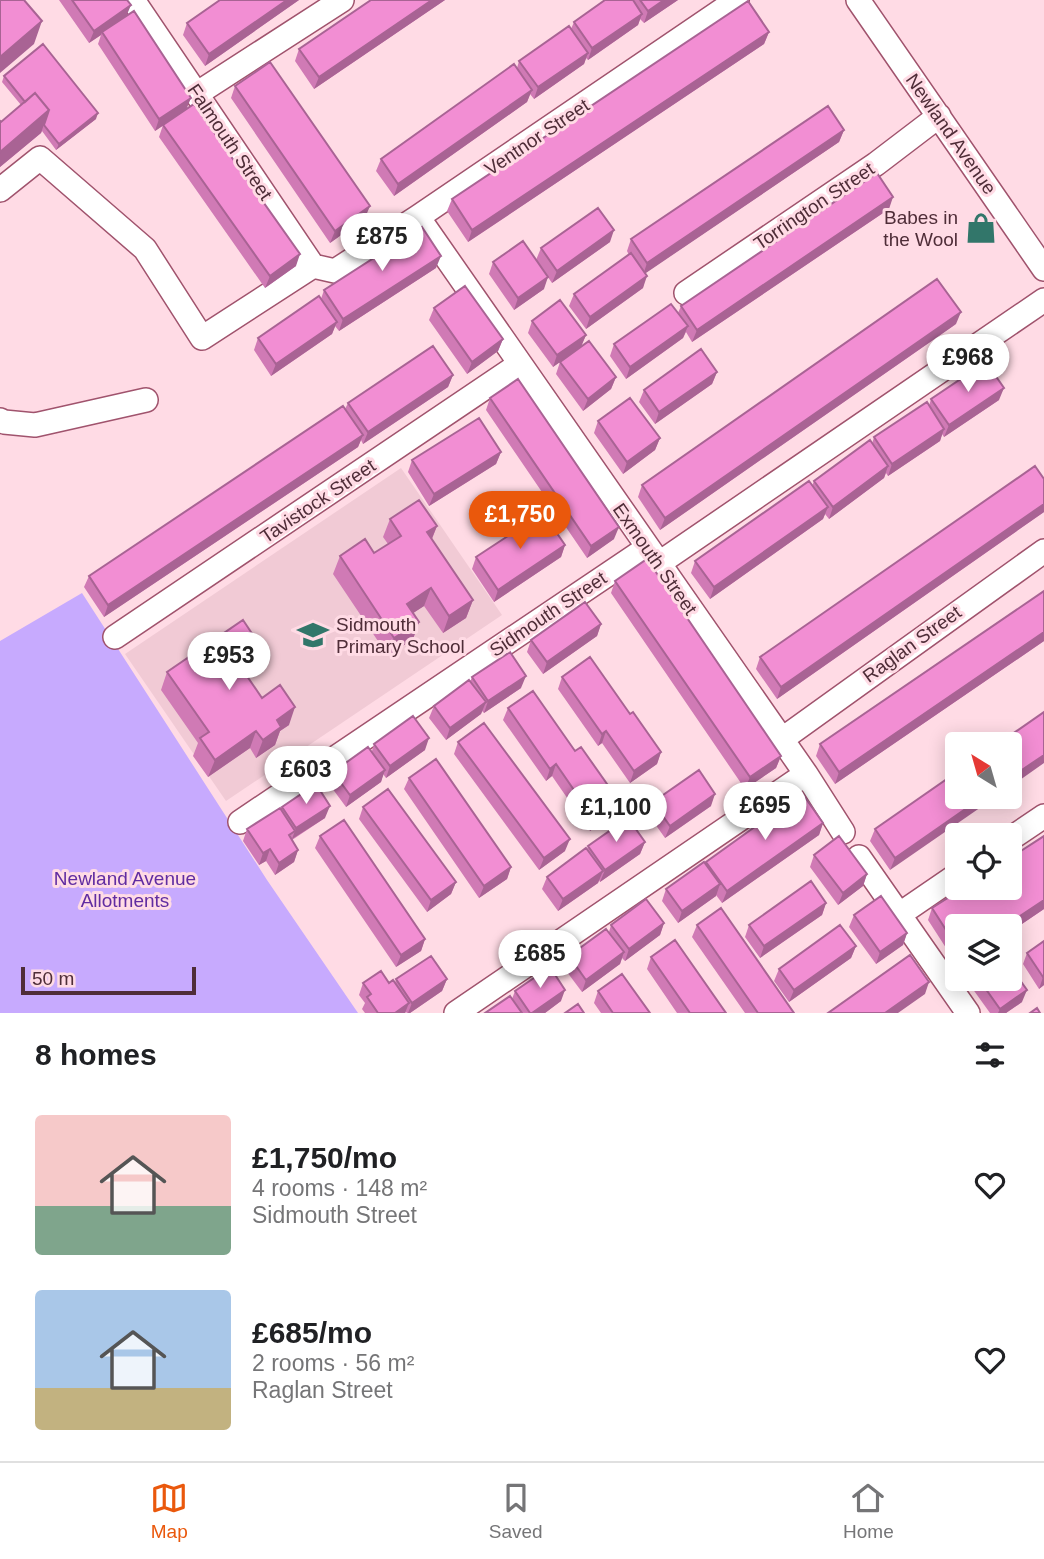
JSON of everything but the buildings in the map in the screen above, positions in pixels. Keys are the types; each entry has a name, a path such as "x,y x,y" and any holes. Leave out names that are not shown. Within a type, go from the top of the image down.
{"street":[{"name":"Falmouth Street","path":"133,0 313,266"},
{"path":"198,93 342,0"},
{"name":"Ventnor Street","path":"313,266 335,271 737,0"},
{"name":"Newland Avenue","path":"860,1 1044,269"},
{"name":"Torrington Street","path":"686,293 876,164 939,116"},
{"path":"0,190 40,158 145,249 202,338 313,266"},
{"name":"Exmouth Street","path":"418,217 806,774 843,832"},
{"name":"Sidmouth Street","path":"240,822 1044,300"},
{"name":"Tavistock Street","path":"115,638 520,364"},
{"path":"0,420 35,425 146,400"},
{"name":"Raglan Street","path":"781,740 1044,551"},
{"path":"456,1013 806,774"},
{"path":"1022,831 1044,816"},
{"path":"859,857 966,1013"},
{"path":"900,914 945,883"}],"shaded area":[{"name":"Sidmouth Primary School","path":"401,468 502,615 226,801 125,654"}],"green space":[{"name":"Newland Avenue Allotments","path":"82,593 267,880 358,1013 0,1013 0,641"}],"place":[{"name":"Babes in the Wool","path":"981,228"},
{"name":"Sidmouth Primary School","path":"313,635"}]}
